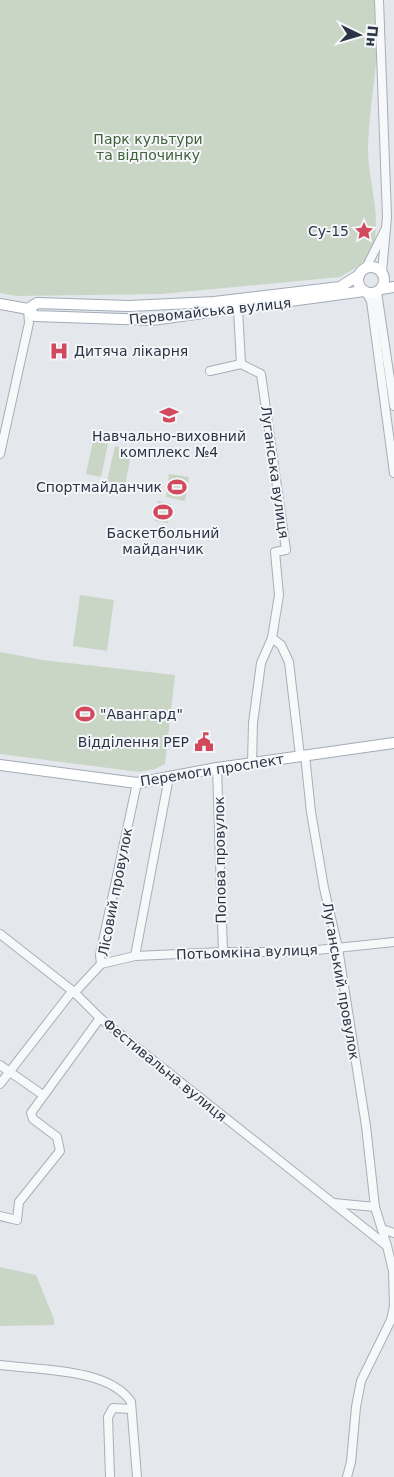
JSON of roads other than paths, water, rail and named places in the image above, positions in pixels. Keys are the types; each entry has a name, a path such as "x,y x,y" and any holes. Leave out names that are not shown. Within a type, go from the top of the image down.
{"main road":[{"path":"394,278 382,273 375,267 362,272 358,281 365,291 379,291 394,286"},
{"name":"Первомайська вулиця","path":"28,309 37,303 129,306 214,302 340,287 362,272"},
{"path":"379,291 384,280 382,273"},
{"name":"Первомайська вулиця","path":"0,304 28,309 35,316 136,321 365,291"},
{"name":"Перемоги проспект","path":"0,765 137,783 217,768 394,743"}],"street":[{"path":"379,0 387,226 382,273"},
{"path":"362,272 387,226"},
{"path":"365,291 371,301 394,474"},
{"path":"379,291 394,406"},
{"path":"0,454 29,323 28,309"},
{"path":"210,371 241,364 238,309"},
{"name":"Луганська вулиця","path":"241,364 261,374 286,550 276,552 279,595 272,638 261,663 253,723 252,763"},
{"path":"272,638 281,645 289,662 302,755"},
{"name":"Луганський провулок","path":"302,755 324,888 338,948 366,1126 374,1207"},
{"name":"Попова провулок","path":"217,768 223,952"},
{"path":"135,956 169,777"},
{"name":"Лісовий провулок","path":"0,1084 74,992 101,964 100,955 137,783"},
{"name":"Фестивальна вулиця","path":"0,934 74,992 100,1018 388,1246"},
{"name":"Потьомкіна вулиця","path":"101,964 135,956 223,952 298,952 394,942"},
{"path":"0,1216 17,1220 19,1202 60,1151 57,1137 33,1119 32,1113 43,1094 100,1018"},
{"path":"0,1065 43,1094"},
{"path":"333,1203 374,1207 388,1246 393,1271 391,1320 361,1381 356,1407 351,1462 347,1477"},
{"path":"382,1229 394,1233"},
{"path":"0,1365 93,1376 126,1394 131,1402 137,1477"},
{"path":"110,1477 108,1417 113,1408 131,1409"}],"place":[{"name":"Су-15","path":"364,231"},
{"name":"Дитяча лікарня","path":"59,351"},
{"name":"Навчально-виховний комплекс №4","path":"169,415"},
{"name":"Спортмайданчик","path":"177,487"},
{"name":"Баскетбольний майданчик","path":"163,512"},
{"name":"\"Авангард\"","path":"85,714"},
{"name":"Відділення РЕР","path":"204,742"}],"park label":[{"name":"Парк культури та відпочинку","path":"148,148"}]}
